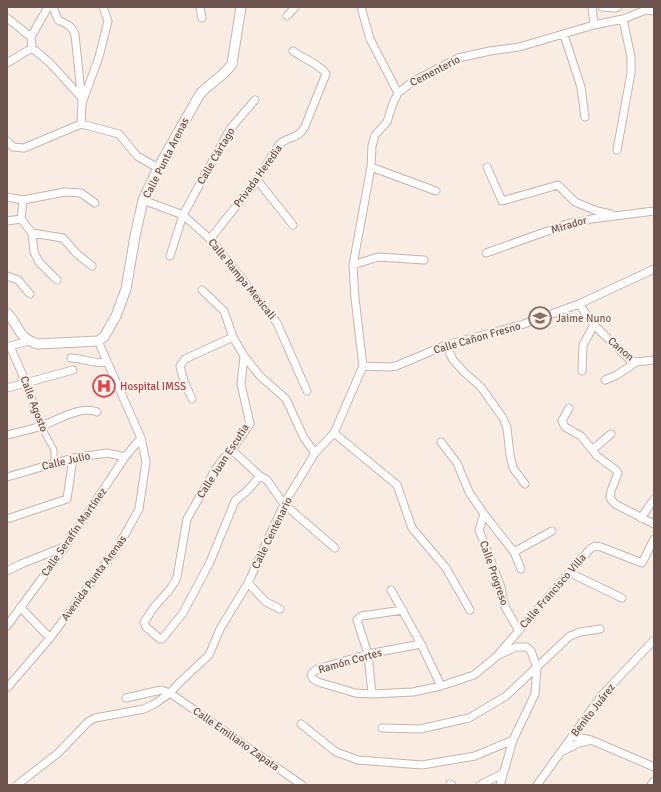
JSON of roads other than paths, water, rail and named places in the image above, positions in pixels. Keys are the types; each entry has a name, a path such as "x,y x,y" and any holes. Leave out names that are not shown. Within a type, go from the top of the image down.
{"street":[{"path":"48,7 31,37 32,48 49,62 82,100"},
{"path":"53,7 58,20 68,24 73,28 74,32 82,100 82,124"},
{"path":"82,100 99,57 108,21 102,7"},
{"path":"200,7 202,18"},
{"name":"Calle Punta Arenas","path":"98,341 106,334 116,316 126,289 143,200 158,168 200,94 206,86 227,72 232,64 241,7"},
{"path":"287,16 295,7"},
{"path":"361,7 370,39 398,92"},
{"path":"592,7 594,25"},
{"path":"602,7 618,7"},
{"name":"Cementerio","path":"363,366 355,298 353,265 371,167 372,146 375,135 387,122 398,92 412,82 458,58 490,51 519,47 594,25 623,19 647,8 654,11"},
{"path":"7,18 31,37"},
{"path":"617,150 631,73 631,57 623,19"},
{"path":"564,35 581,87 585,117"},
{"path":"7,63 32,48"},
{"name":"Privada Heredia","path":"210,239 257,180 282,141 298,136 302,132 326,74 322,69 293,51"},
{"name":"Calle Cártago","path":"170,256 183,215 230,128 255,100"},
{"path":"7,141 13,147 24,148 82,124 119,134 137,156 158,168"},
{"path":"371,167 436,191"},
{"path":"487,167 502,201 558,185 575,202 597,211 619,215"},
{"path":"257,180 293,225"},
{"path":"7,197 23,200 65,192 82,193 95,203"},
{"path":"23,200 21,219 32,233 34,252 39,262 57,280"},
{"name":"Calle Rampa Mexicali","path":"143,200 183,215 210,239 277,323 307,391"},
{"name":"Mirador","path":"486,254 570,223 581,222 591,218 654,211"},
{"path":"7,221 21,219"},
{"path":"32,233 63,238 76,253 92,266"},
{"path":"353,265 378,257 424,260"},
{"name":"Calle Cañon Fresno","path":"363,366 396,366 446,345 522,325 578,304 654,269"},
{"path":"7,276 18,280 30,294"},
{"path":"202,290 224,311 233,337 244,356 260,376 286,398 304,438 315,454"},
{"name":"Canon","path":"578,304 594,324 630,360 636,362 654,360"},
{"path":"7,313 21,334 29,341 38,344 98,341"},
{"path":"582,370 583,345 594,324"},
{"path":"192,399 184,381 180,366 185,359 233,337"},
{"path":"8,347 29,341"},
{"name":"Avenida Punta Arenas","path":"7,688 50,638 118,547 139,509 146,462 141,438 98,341"},
{"path":"446,345 453,360 481,387 503,418 507,428 513,468 525,484"},
{"name":"Calle Agosto","path":"8,347 26,383 41,426 54,450 54,463"},
{"name":"Calle Juan Escutia","path":"244,356 241,384 250,424 232,450 215,470 187,519 177,577 174,585 144,622 146,627 160,639 183,613 210,562 235,501 248,490 260,476"},
{"path":"71,358 80,358 97,364 106,362"},
{"path":"605,380 617,375 636,362"},
{"name":"Calle Centenario","path":"17,785 58,753 88,722 96,718 144,709 156,703 170,693 179,682 209,655 220,629 248,583 284,504 315,454 334,433 363,366"},
{"path":"7,388 74,370"},
{"path":"569,408 562,421 565,427 581,436 597,456 618,473 610,498 615,504 654,524"},
{"path":"7,435 41,426 68,414 91,410 97,412"},
{"path":"334,433 397,484 412,528 446,568 470,610"},
{"path":"592,450 611,434"},
{"name":"Calle Serafín Martínez","path":"7,626 9,619 20,607 65,547 125,457 141,438"},
{"path":"441,442 457,464 469,492 484,514"},
{"path":"232,450 260,476 268,480 284,504 335,548"},
{"name":"Calle Julio","path":"7,477 73,458 106,453 125,457"},
{"path":"7,519 67,499 73,458"},
{"path":"641,518 654,499"},
{"name":"Calle Progreso","path":"484,514 514,552 521,569"},
{"name":"Calle Progreso","path":"484,514 479,530 501,587 504,605 519,631"},
{"path":"514,552 552,531"},
{"name":"Calle Francisco Villa","path":"496,656 590,549 595,546 601,547 642,563 654,538"},
{"path":"7,571 65,547"},
{"path":"570,573 622,598"},
{"path":"248,583 266,602 280,608"},
{"path":"391,590 421,644 441,686"},
{"path":"20,607 50,638"},
{"path":"372,694 368,654 357,620 358,618 403,610"},
{"path":"382,728 420,730 469,718 506,696 570,636 580,632 600,629"},
{"name":"Benito Juárez","path":"537,785 602,695 654,640"},
{"name":"Ramón Cortes","path":"421,644 368,654 317,669 311,675 313,679 318,682 355,692 372,694 413,692 441,686 474,675 496,656"},
{"path":"496,656 516,647 526,647 531,651 537,668 535,694 513,740 500,785"},
{"path":"126,698 161,690 170,693"},
{"name":"Calle Emiliano Zapata","path":"170,693 302,785"},
{"path":"301,724 336,752 358,760 422,765 475,756 513,740"},
{"path":"572,736 590,740 654,767"},
{"path":"561,753 575,745 590,740"},
{"path":"480,785 502,774"},
{"path":"651,785 654,780"}],"place":[{"name":"Jaime Nuno","path":"540,318"},
{"name":"Hospital IMSS","path":"104,386"}]}
